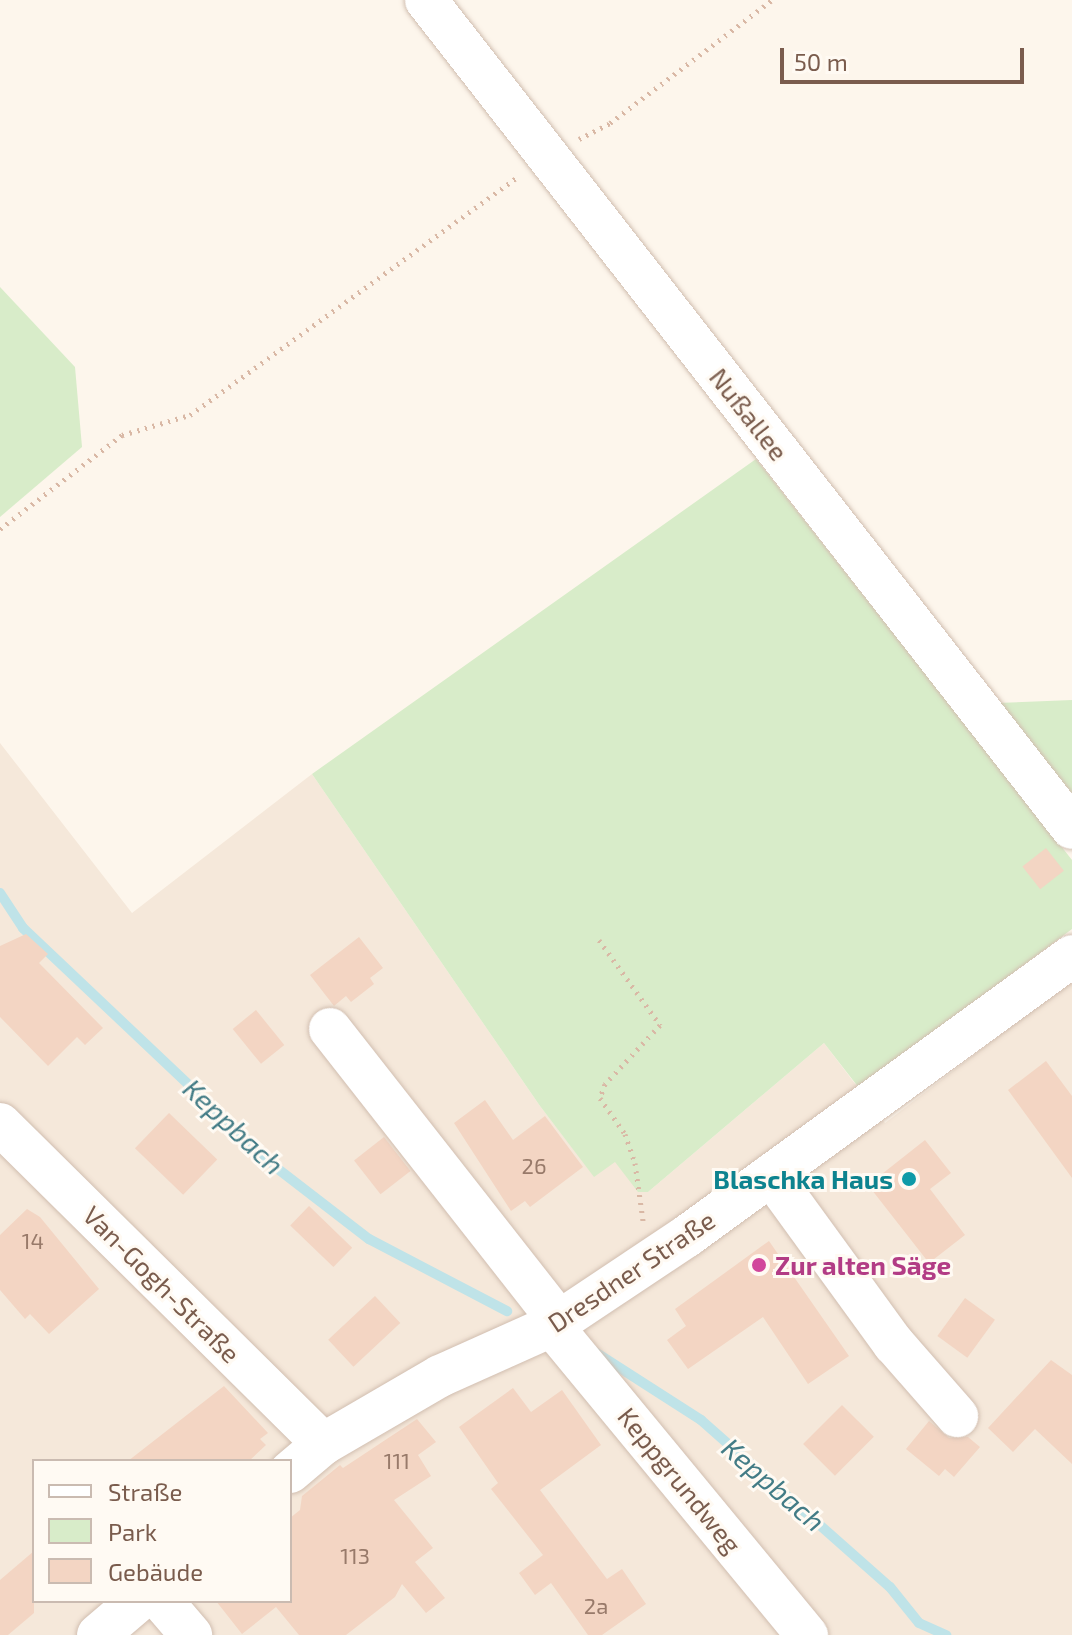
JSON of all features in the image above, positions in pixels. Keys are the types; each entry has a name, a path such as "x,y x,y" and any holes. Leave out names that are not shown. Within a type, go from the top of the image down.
{"street":[{"name":"Nußallee","path":"426,0 1072,828"},
{"name":"Dresdner Straße","path":"292,1470 323,1444 440,1376 556,1324 771,1175 1072,956"},
{"name":"Keppgrundweg","path":"330,1029 556,1324 807,1635"},
{"name":"Van-Gogh-Straße","path":"0,1124 323,1444"},
{"path":"771,1175 894,1344 957,1416"},
{"path":"98,1635 136,1603"},
{"path":"164,1603 191,1635"}],"path":[{"path":"0,529 122,435 190,415 548,156 610,123 772,0"},
{"path":"599,940 660,1025 605,1084 600,1098 625,1134 635,1163 643,1228"}],"shaded area":[{"path":"0,743 132,913 312,774 540,1106 594,1176 615,1161 639,1192 648,1192 824,1043 885,1123 1072,980 1072,1635 0,1635"}],"green space":[{"path":"0,287 75,367 82,447 0,517"},
{"path":"756,459 1072,860 1072,929 859,1088 824,1043 648,1192 638,1192 615,1162 594,1177 540,1106 312,774"},
{"path":"1072,700 1072,793 996,703"}],"building":[{"path":"1046,848 1064,871 1040,889 1022,866"},
{"path":"26,934 48,954 39,963 103,1028 85,1045 77,1037 48,1066 0,1017 0,946"},
{"path":"359,937 383,968 370,978 374,984 351,1002 346,996 334,1006 310,975"},
{"path":"256,1010 284,1045 261,1064 233,1029"},
{"path":"1046,1061 1072,1096 1072,1178 1008,1090"},
{"path":"485,1100 513,1140 545,1116 583,1167 530,1207 525,1201 511,1211 454,1123"},
{"path":"169,1113 217,1160 183,1195 135,1148"},
{"path":"384,1137 410,1171 381,1194 354,1160"},
{"path":"925,1140 951,1173 930,1189 965,1235 929,1263 868,1185"},
{"path":"309,1206 352,1248 333,1267 290,1225"},
{"path":"27,1209 40,1217 99,1289 49,1334 30,1314 25,1319 0,1290 0,1235"},
{"path":"769,1241 849,1356 808,1384 763,1317 688,1369 667,1340 686,1326 675,1309"},
{"path":"375,1296 400,1323 353,1367 328,1340"},
{"path":"965,1298 995,1320 967,1358 937,1336"},
{"path":"1051,1360 1072,1375 1072,1464 1035,1429 1013,1452 988,1428"},
{"path":"224,1386 268,1433 260,1439 266,1445 251,1459 131,1459"},
{"path":"513,1388 531,1412 562,1390 601,1445 540,1490 607,1579 622,1569 646,1604 602,1635 588,1635 551,1583 535,1595 519,1573 543,1555 491,1489 498,1483 459,1427"},
{"path":"842,1405 874,1437 835,1476 803,1444"},
{"path":"417,1419 436,1442 418,1455 431,1476 394,1500 433,1548 415,1562 445,1598 426,1613 402,1584 395,1597 346,1635 299,1635 276,1607 242,1634 218,1603 292,1603 292,1516 300,1510 302,1496 340,1465 343,1468"},
{"path":"929,1421 949,1438 968,1437 980,1447 954,1477 945,1469 939,1476 906,1449"},
{"path":"32,1553 34,1613 8,1635 0,1635 0,1580"}],"waterway":[{"name":"Keppbach","path":"0,893 23,928 278,1169 369,1239 507,1311"},
{"name":"Keppbach","path":"595,1352 701,1420 890,1587 919,1623 946,1635"}],"place":[{"name":"Blaschka Haus","path":"909,1179"},
{"name":"Zur alten Säge","path":"759,1265"}]}
